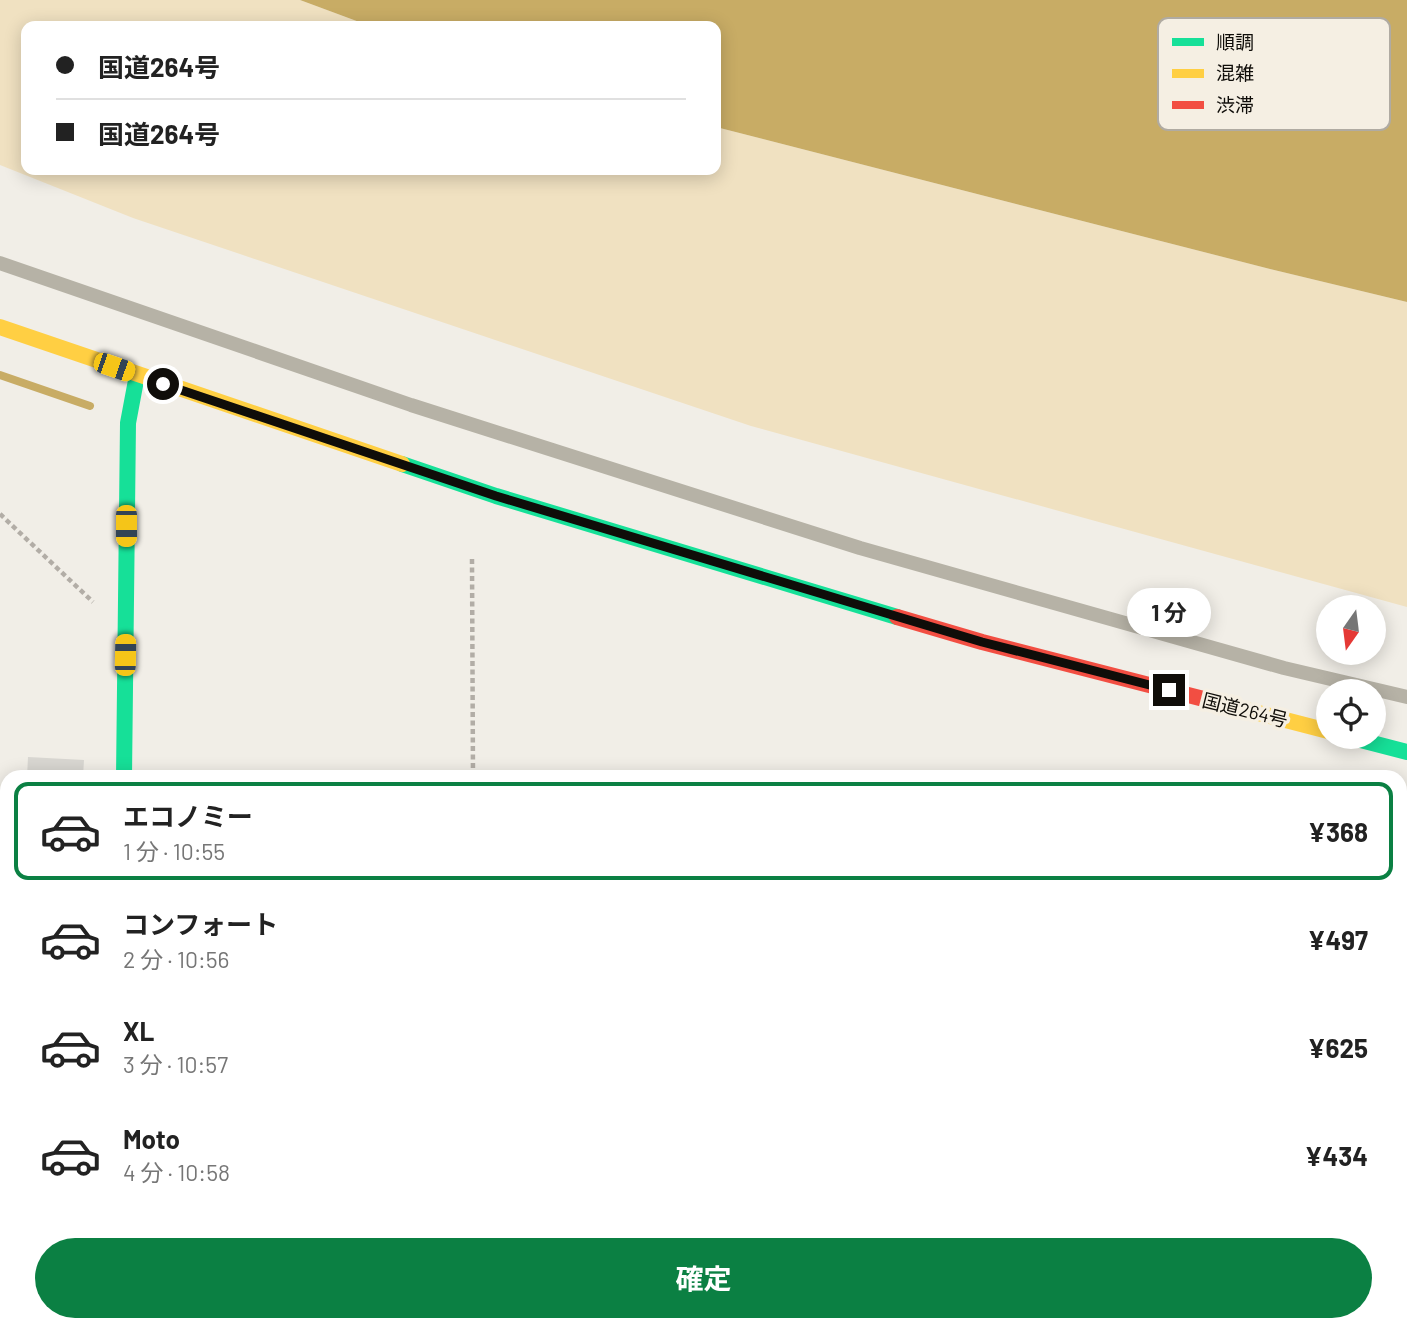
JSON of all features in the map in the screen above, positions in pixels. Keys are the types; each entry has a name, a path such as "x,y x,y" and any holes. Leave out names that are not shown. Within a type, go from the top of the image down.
{"main road":[{"name":"国道264号","path":"0,327 496,496 969,638 1316,728"},
{"path":"124,770 128,423 137,375"},
{"path":"1386,747 1407,752"}],"lane":[{"path":"0,262 411,405 860,548 1284,668 1407,697"}],"path":[{"path":"0,514 95,603"},
{"path":"472,559 473,770"}],"shaded area":[{"path":"0,0 300,0 357,21 21,21 21,173 0,165"},
{"path":"300,0 1407,0 1407,302 721,128 721,21 357,21"},
{"path":"721,128 1407,302 1407,607 1386,601 1386,595 1364,595 751,426 133,218 25,175 721,175"}],"building":[{"path":"28,757 84,760 83,770 27,770"}],"waterway":[{"path":"0,375 90,406"}],"traffic: fast":[{"path":"124,770 128,423 137,375"},
{"path":"402,464 496,496 897,617"},
{"path":"1386,747 1407,752"}],"traffic: slow":[{"path":"0,327 402,464"},
{"path":"1227,705 1316,728"}],"traffic: jam":[{"path":"897,617 982,642 1227,705"}],"route":[{"path":"163,384 496,496 982,642 1169,690"}]}
